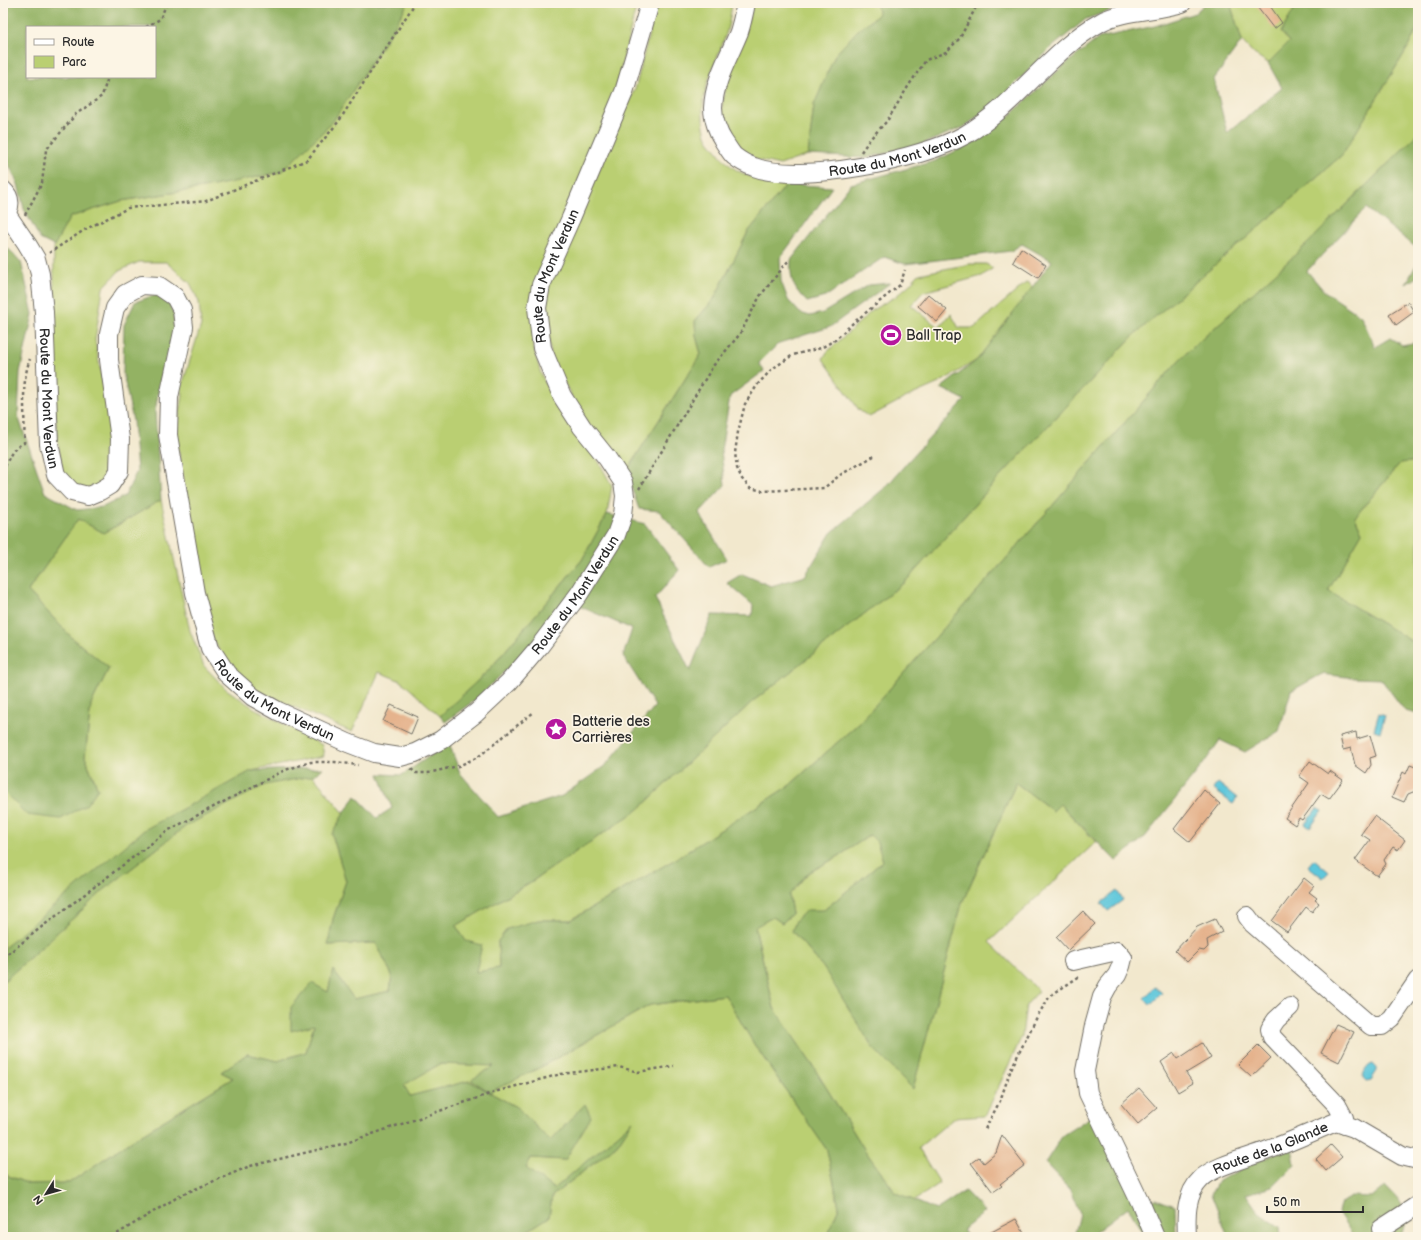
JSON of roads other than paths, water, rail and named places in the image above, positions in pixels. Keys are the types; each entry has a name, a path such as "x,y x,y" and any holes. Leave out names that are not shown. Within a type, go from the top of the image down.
{"street":[{"name":"Route du Mont Verdun","path":"4,214 17,230 36,259 40,274 44,312 49,444 56,475 72,492 88,496 100,492 110,485 119,471 120,439 109,360 109,334 115,308 124,294 142,285 159,286 174,297 182,310 184,327 169,397 168,435 195,593 210,648 227,674 253,697 278,711 348,743 374,752 400,757 415,753 441,740 476,713 509,682 539,647 579,594 616,535 623,515 625,496 623,482 608,458 582,427 562,396 542,348 537,308 541,285 624,92 650,3"},
{"name":"Route du Mont Verdun","path":"746,3 740,30 717,84 713,109 719,134 734,156 754,167 780,173 850,168 920,153 941,146 965,135 988,120 1009,102 1069,43 1103,21 1168,8 1182,3"},
{"path":"3,190 7,193 10,200 9,207 4,214"},
{"path":"1247,916 1253,924 1371,1026 1382,1026 1392,1018 1418,980"},
{"path":"1077,968 1117,951 1123,958 1117,975 1102,996 1094,1026 1086,1072 1088,1093 1141,1204 1155,1237"},
{"path":"1290,1007 1276,1020 1270,1029 1272,1037 1338,1105 1344,1118 1345,1125"},
{"name":"Route de la Glande","path":"1187,1237 1185,1222 1188,1205 1192,1192 1200,1179 1221,1166 1270,1150 1336,1122 1354,1128 1402,1156 1418,1160"},
{"path":"1381,1229 1418,1205"}],"water":[{"path":"1379,713 1385,715 1380,732 1374,730"},
{"path":"1218,783 1237,798 1233,804 1213,789"},
{"path":"1317,808 1322,811 1310,828 1305,824"},
{"path":"1314,859 1329,872 1323,878 1308,866"},
{"path":"1117,891 1123,900 1108,911 1101,903"},
{"path":"1155,987 1162,993 1150,1005 1144,998"},
{"path":"1373,1064 1377,1068 1377,1071 1371,1080 1366,1081 1363,1078 1364,1074 1367,1068"}],"place":[{"name":"Ball Trap","path":"891,335"},
{"name":"Batterie des Carrières","path":"556,729"}]}
